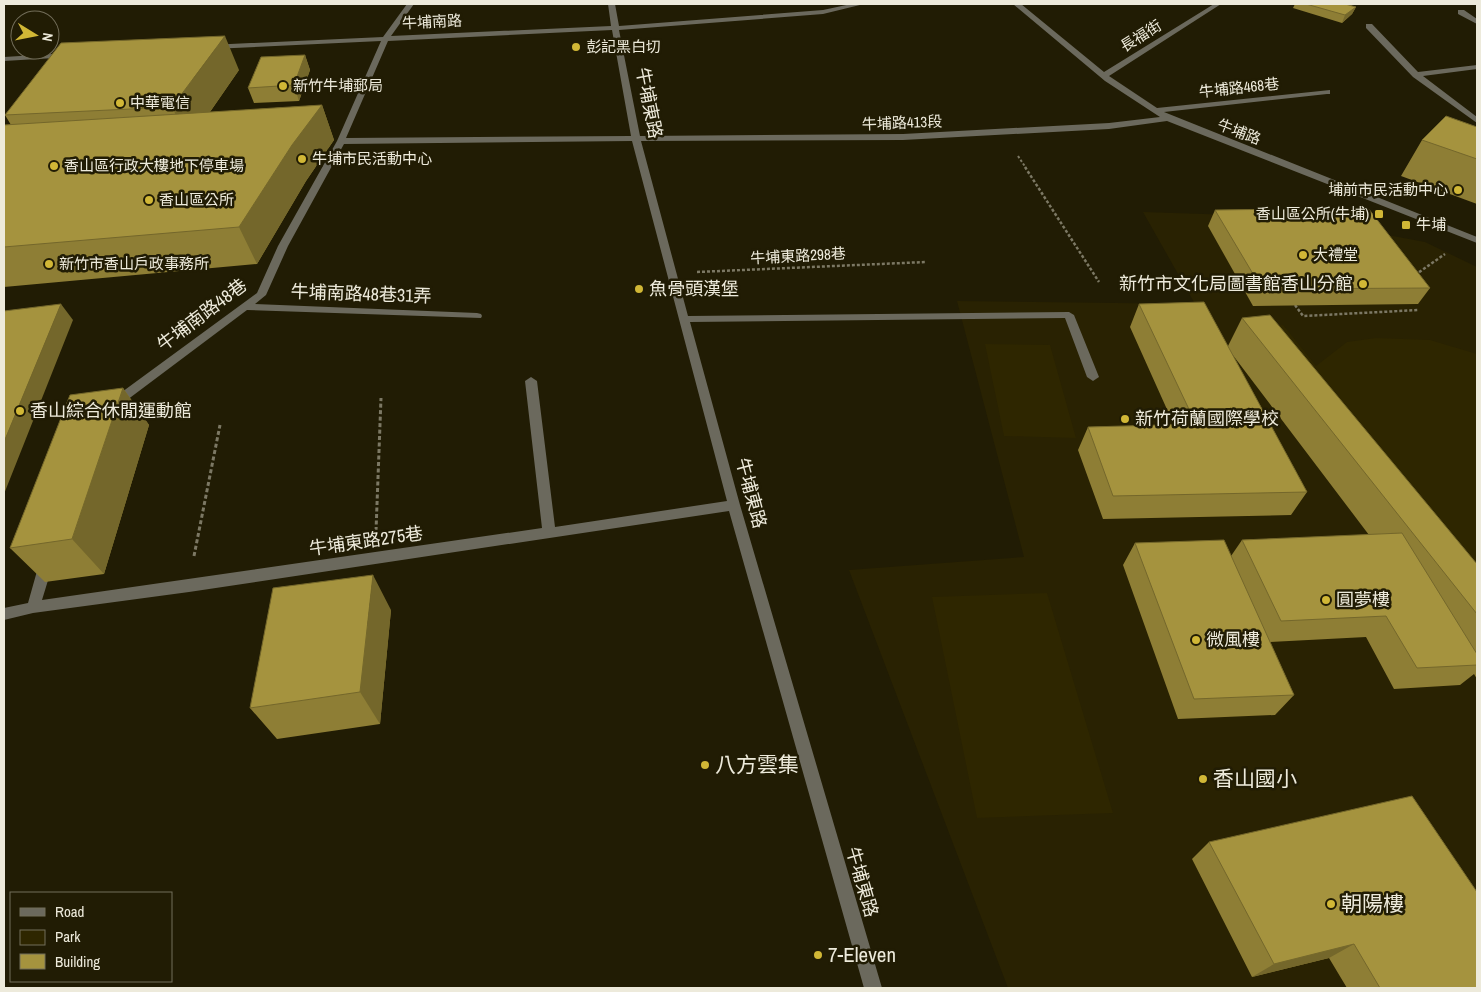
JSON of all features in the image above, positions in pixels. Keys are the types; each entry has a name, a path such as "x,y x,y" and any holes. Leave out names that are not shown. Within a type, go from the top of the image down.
{"street":[{"name":"牛埔南路48巷","path":"105,413 119,400 261,295 283,246 341,141 386,38 410,4"},
{"name":"牛埔東路","path":"612,4 636,140 734,505 873,988"},
{"name":"牛埔南路","path":"200,48 616,28 823,12 860,4"},
{"name":"牛埔路","path":"1016,4 1104,76 1154,111 1474,238"},
{"name":"長福街","path":"1104,76 1218,4"},
{"path":"1461,12 1477,22"},
{"path":"1369,26 1416,75 1477,120"},
{"path":"4,58 72,55"},
{"path":"1416,75 1477,67"},
{"name":"牛埔路468巷","path":"1154,111 1327,92"},
{"name":"牛埔路413段","path":"341,141 903,137 1109,126 1168,118"},
{"name":"牛埔南路48巷31弄","path":"243,307 477,316"},
{"path":"684,319 1069,315 1093,377"},
{"path":"531,381 549,533"},
{"name":"牛埔東路275巷","path":"4,614 33,607 375,559 734,505"},
{"path":"33,607 50,550"}],"path":[{"path":"1003,132 1099,282"},
{"path":"1411,278 1474,238"},
{"name":"牛埔東路298巷","path":"672,273 926,262"},
{"path":"1295,305 1303,316 1419,310"},
{"path":"375,559 381,398"},
{"path":"188,586 220,425"}],"shaded area":[{"name":"香山國小","path":"1143,212 1291,217 1425,242 1477,267 1477,988 1008,988 849,570 1024,557 957,301 1195,304"}],"green space":[{"path":"1283,325 1316,366 1347,342 1376,338 1430,340 1477,354 1477,613 1255,328"},
{"path":"985,344 1050,345 1076,438 1004,436"},
{"path":"1047,593 1113,813 977,818 932,597"}],"building":[{"path":"1306,4 1345,4 1356,7 1345,15"},
{"path":"225,36 172,107 5,115 48,60 60,60 61,43"},
{"path":"305,55 294,85 248,88 261,57"},
{"name":"香山區公所","path":"322,105 292,145 239,227 4,247 4,125"},
{"path":"1446,116 1477,127 1477,159 1422,140"},
{"name":"大禮堂","path":"1368,208 1430,288 1262,289 1215,210"},
{"path":"1204,302 1307,492 1113,496 1088,427 1196,424 1139,304"},
{"path":"61,304 4,442 4,311"},
{"path":"1270,315 1477,564 1477,614 1242,318"},
{"path":"123,388 72,539 10,548 70,395"},
{"path":"1402,533 1477,654 1477,665 1417,668 1386,616 1281,621 1242,540"},
{"name":"微風樓","path":"1224,540 1294,695 1194,699 1135,543"},
{"path":"373,575 360,692 250,708 273,588"},
{"name":"朝陽樓","path":"1412,796 1477,892 1477,988 1380,988 1354,944 1274,964 1209,842"}],"place":[{"name":"彭記黑白切","path":"576,47"},
{"name":"新竹牛埔郵局","path":"283,86"},
{"name":"中華電信","path":"120,103"},
{"name":"牛埔市民活動中心","path":"302,159"},
{"name":"香山區行政大樓地下停車場","path":"54,166"},
{"name":"埔前市民活動中心","path":"1458,190"},
{"name":"香山區公所","path":"149,200"},
{"name":"香山區公所(牛埔)","path":"1379,214"},
{"name":"牛埔","path":"1406,225"},
{"name":"大禮堂","path":"1303,255"},
{"name":"新竹市香山戶政事務所","path":"49,264"},
{"name":"新竹市文化局圖書館香山分館","path":"1363,284"},
{"name":"魚骨頭漢堡","path":"639,289"},
{"name":"香山綜合休閒運動館","path":"20,411"},
{"name":"新竹荷蘭國際學校","path":"1125,419"},
{"name":"圓夢樓","path":"1326,600"},
{"name":"微風樓","path":"1196,640"},
{"name":"八方雲集","path":"705,765"},
{"name":"香山國小","path":"1203,779"},
{"name":"朝陽樓","path":"1331,904"},
{"name":"7-Eleven","path":"818,955"}]}
